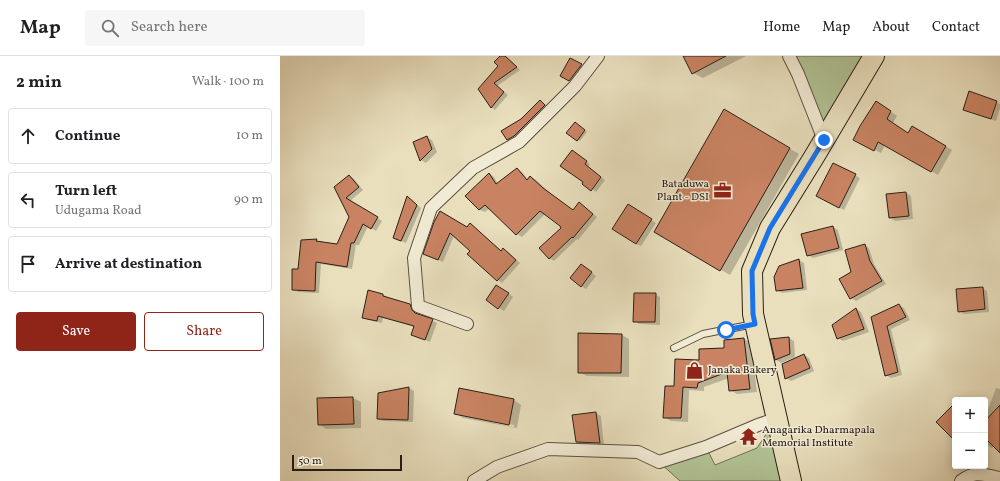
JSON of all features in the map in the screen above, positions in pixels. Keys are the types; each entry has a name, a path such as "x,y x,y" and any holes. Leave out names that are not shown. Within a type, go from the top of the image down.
{"main road":[{"path":"791,481 753,314 752,271 770,228 874,56"}],"street":[{"path":"467,324 418,306 414,258 431,208 473,168 518,142 575,86 598,56"},
{"path":"789,56 798,74 824,140"},
{"path":"474,481 497,467 548,449 638,452 659,462 706,447 776,419"},
{"path":"961,481 976,473 1000,478"}],"lane":[{"path":"674,348 703,334 755,324"}],"green space":[{"path":"789,56 874,56 824,140"},
{"path":"776,419 791,481 680,481 659,462 706,447 715,465 757,448"}],"building":[{"path":"500,56 505,56 517,67 494,83 504,92 491,108 478,89 498,66 494,62"},
{"path":"683,56 726,56 692,74"},
{"path":"570,58 582,64 569,81 560,76"},
{"path":"969,91 997,101 991,119 963,110"},
{"path":"540,100 545,105 514,136 507,140 501,131 521,119"},
{"path":"876,101 891,111 887,119 908,133 912,126 946,146 931,172 878,142 874,151 853,140"},
{"name":"Bataduwa Plant - DSI","path":"724,109 790,148 720,271 654,232"},
{"path":"575,122 585,130 577,141 566,133"},
{"path":"427,136 432,149 420,161 413,142"},
{"path":"572,150 587,161 585,164 601,177 591,191 582,184 583,182 560,166"},
{"path":"833,163 856,174 839,208 816,196"},
{"path":"517,168 527,180 530,176 543,188 573,210 579,202 593,214 573,238 572,237 549,259 539,248 561,228 540,211 516,235 485,205 479,210 465,196 489,173 496,184"},
{"path":"349,175 359,187 346,198 378,217 371,229 363,224 354,243 351,243 347,267 316,262 315,291 292,290 292,269 298,269 301,240 317,239 316,241 337,244 349,217 334,187"},
{"path":"906,192 909,216 889,218 886,194"},
{"path":"407,196 417,205 401,241 393,238"},
{"path":"628,204 652,219 636,244 612,229"},
{"path":"440,211 467,227 470,223 501,251 503,248 516,260 497,281 467,254 470,251 450,233 438,260 423,254 434,222"},
{"path":"833,226 839,248 807,256 801,234"},
{"path":"865,244 870,261 882,281 850,299 839,279 851,272 845,250"},
{"path":"799,259 803,288 776,291 774,277 779,266"},
{"path":"581,264 592,272 581,287 570,278"},
{"path":"496,285 509,293 498,309 486,300"},
{"path":"983,287 985,309 958,312 956,289"},
{"path":"368,290 410,304 415,313 433,319 425,340 411,335 414,326 378,316 377,321 362,318"},
{"path":"634,293 656,293 655,322 633,322"},
{"path":"899,304 906,317 887,326 898,372 885,376 871,317"},
{"path":"856,308 864,329 837,339 832,325"},
{"path":"578,333 622,334 621,373 578,373"},
{"path":"789,337 790,354 775,360 770,339"},
{"path":"744,338 750,389 729,391 727,372 698,383 697,388 683,387 681,418 663,418 665,386 674,386 675,359 699,360 699,349 724,348 724,340"},
{"path":"804,354 810,368 785,379 782,364"},
{"path":"409,387 408,420 377,419 378,393"},
{"path":"459,388 514,399 509,425 454,414"},
{"path":"353,397 354,424 318,425 317,398"},
{"path":"1000,405 1000,453 988,441 988,418"},
{"path":"952,406 952,438 936,422"},
{"path":"596,412 600,443 576,442 572,415"}],"place":[{"name":"Bataduwa Plant - DSI","path":"722,190"},
{"name":"Janaka Bakery","path":"695,370"},
{"name":"Anagarika Dharmapala Memorial Institute","path":"749,436"}],"route":[{"path":"726,330 755,324 753,314 752,271 770,228 824,140"}]}
